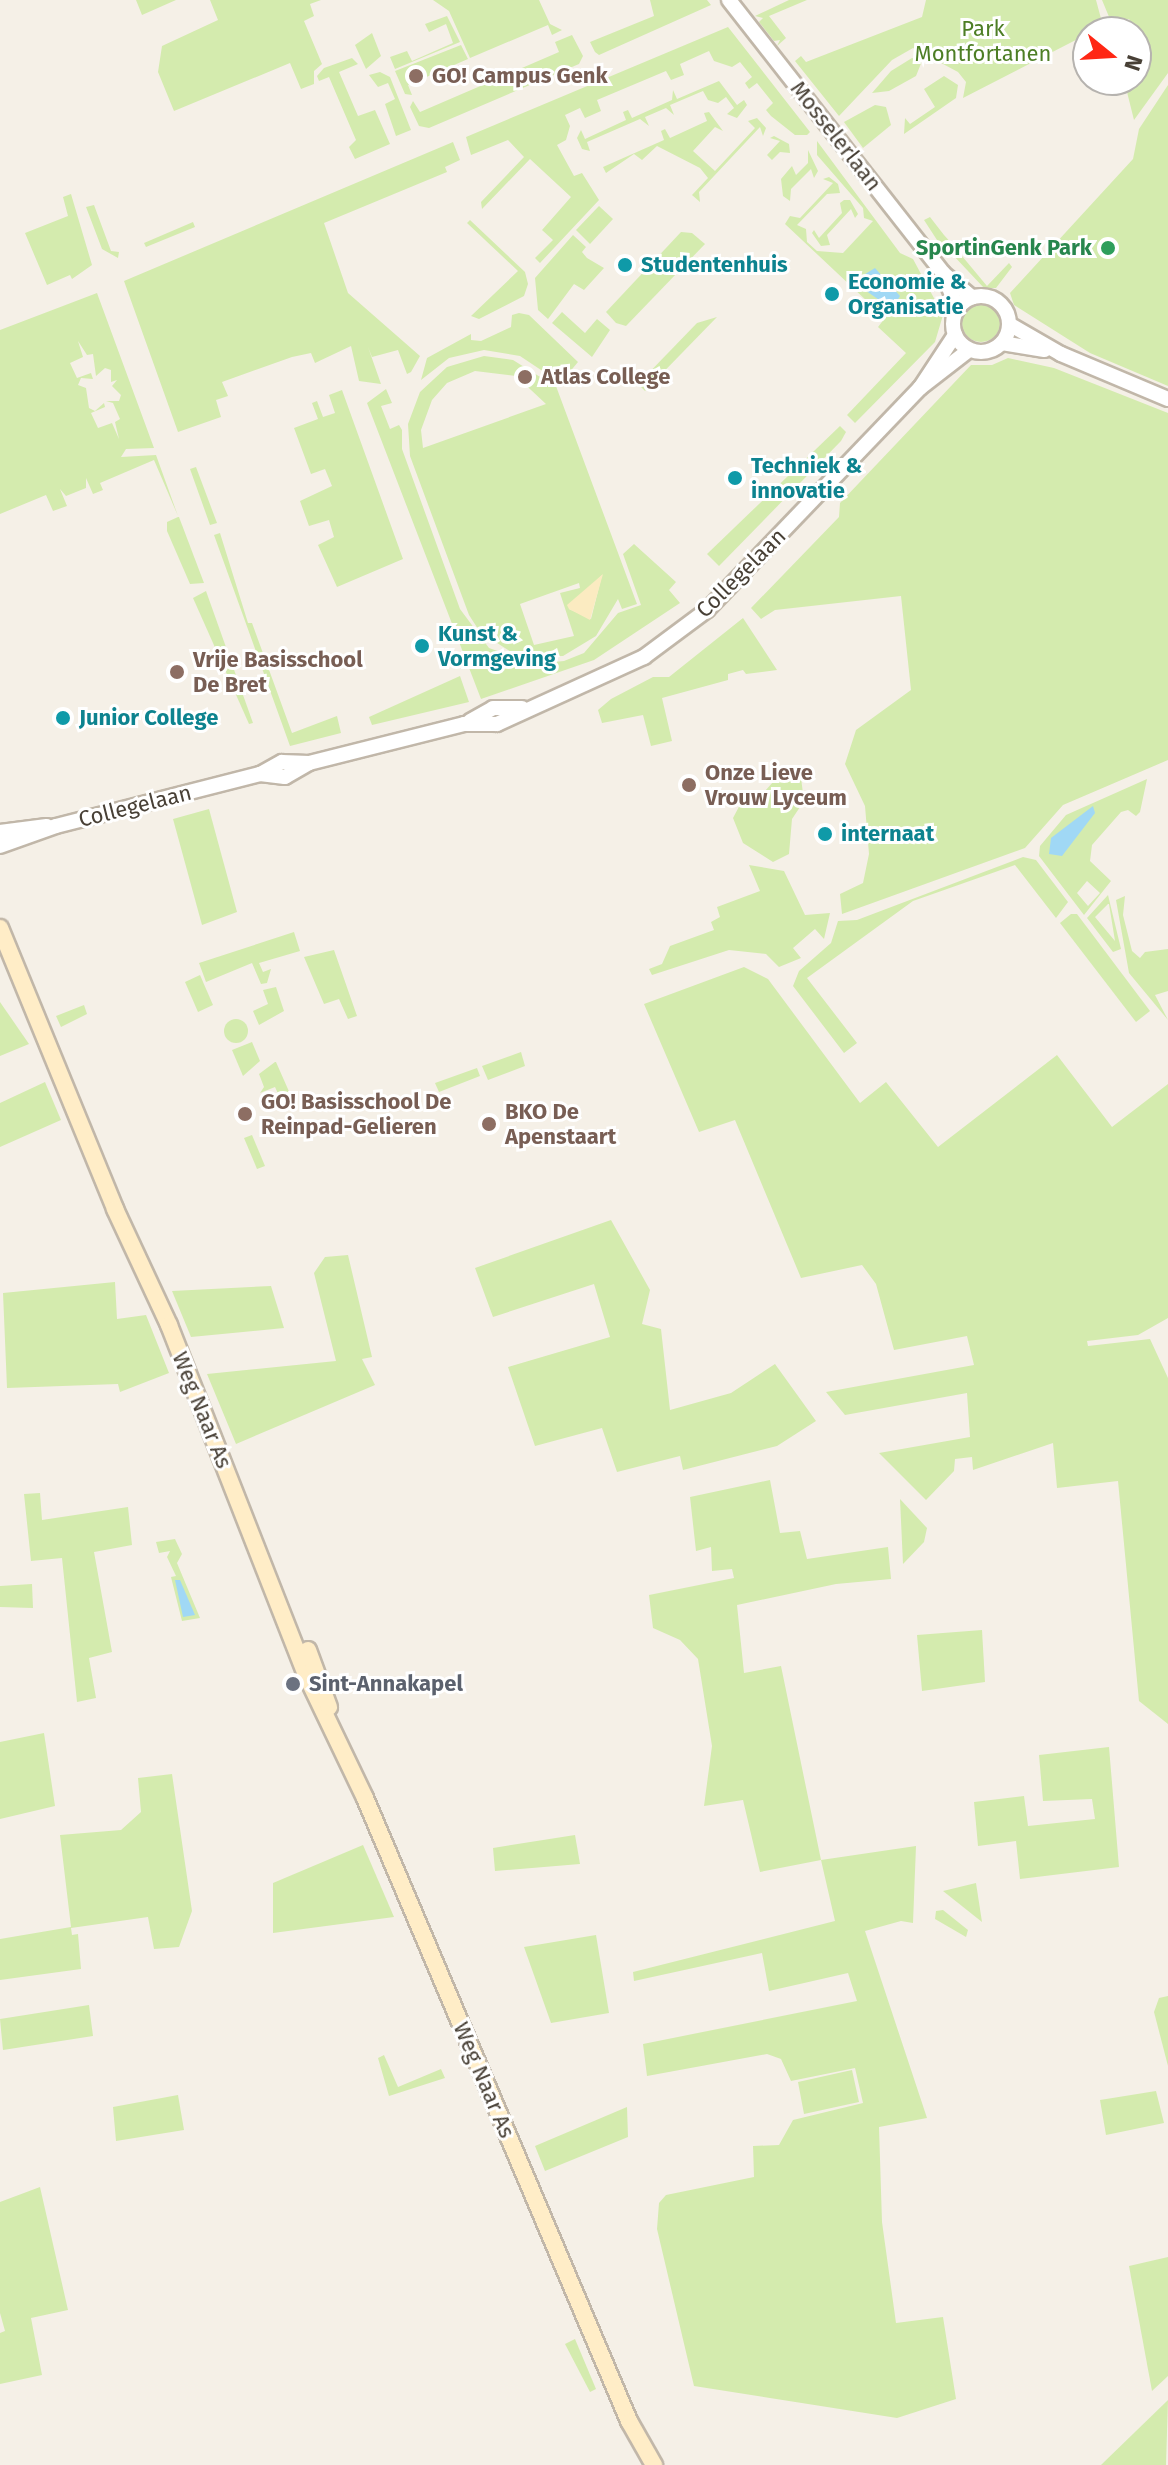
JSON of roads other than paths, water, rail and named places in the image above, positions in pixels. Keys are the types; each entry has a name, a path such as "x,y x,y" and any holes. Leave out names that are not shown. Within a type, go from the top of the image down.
{"main road":[{"name":"Weg Naar As","path":"1,927 73,1098 94,1132 133,1225 139,1253 308,1679 338,1739 629,2421 654,2465"},
{"name":"Weg Naar As","path":"629,2421 642,2465"}],"street":[{"name":"Mosselerlaan","path":"729,0 943,273 972,297"},
{"name":"Mosselerlaan","path":"943,273 957,308"},
{"path":"957,308 972,297 995,300 1009,324 1061,354 1168,399"},
{"name":"Collegelaan","path":"920,388 955,335 957,308"},
{"path":"1009,324 1002,343 1061,354"},
{"path":"955,335 969,350"},
{"name":"Collegelaan","path":"0,846 56,826 526,708 604,679 676,636 727,591 920,388 969,350 986,352 1002,343"},
{"name":"Collegelaan","path":"0,832 56,826"}],"water":[{"path":"875,268 900,296 892,309 862,288 862,276"},
{"path":"1093,806 1095,813 1062,856 1049,854 1051,838"},
{"path":"175,1580 180,1580 195,1615 183,1617"}],"place":[{"name":"GO! Campus Genk","path":"416,76"},
{"name":"SportinGenk Park","path":"1108,248"},
{"name":"Studentenhuis","path":"625,265"},
{"name":"Economie & Organisatie","path":"832,294"},
{"name":"Atlas College","path":"525,377"},
{"name":"Techniek & innovatie","path":"735,478"},
{"name":"Kunst & Vormgeving","path":"422,646"},
{"name":"Vrije Basisschool De Bret","path":"177,672"},
{"name":"Junior College","path":"63,718"},
{"name":"Onze Lieve Vrouw Lyceum","path":"689,785"},
{"name":"internaat","path":"825,834"},
{"name":"GO! Basisschool De Reinpad-Gelieren","path":"245,1114"},
{"name":"BKO De Apenstaart","path":"489,1124"},
{"name":"Sint-Annakapel","path":"293,1684"}],"park label":[{"name":"Park Montfortanen","path":"983,40"}]}
